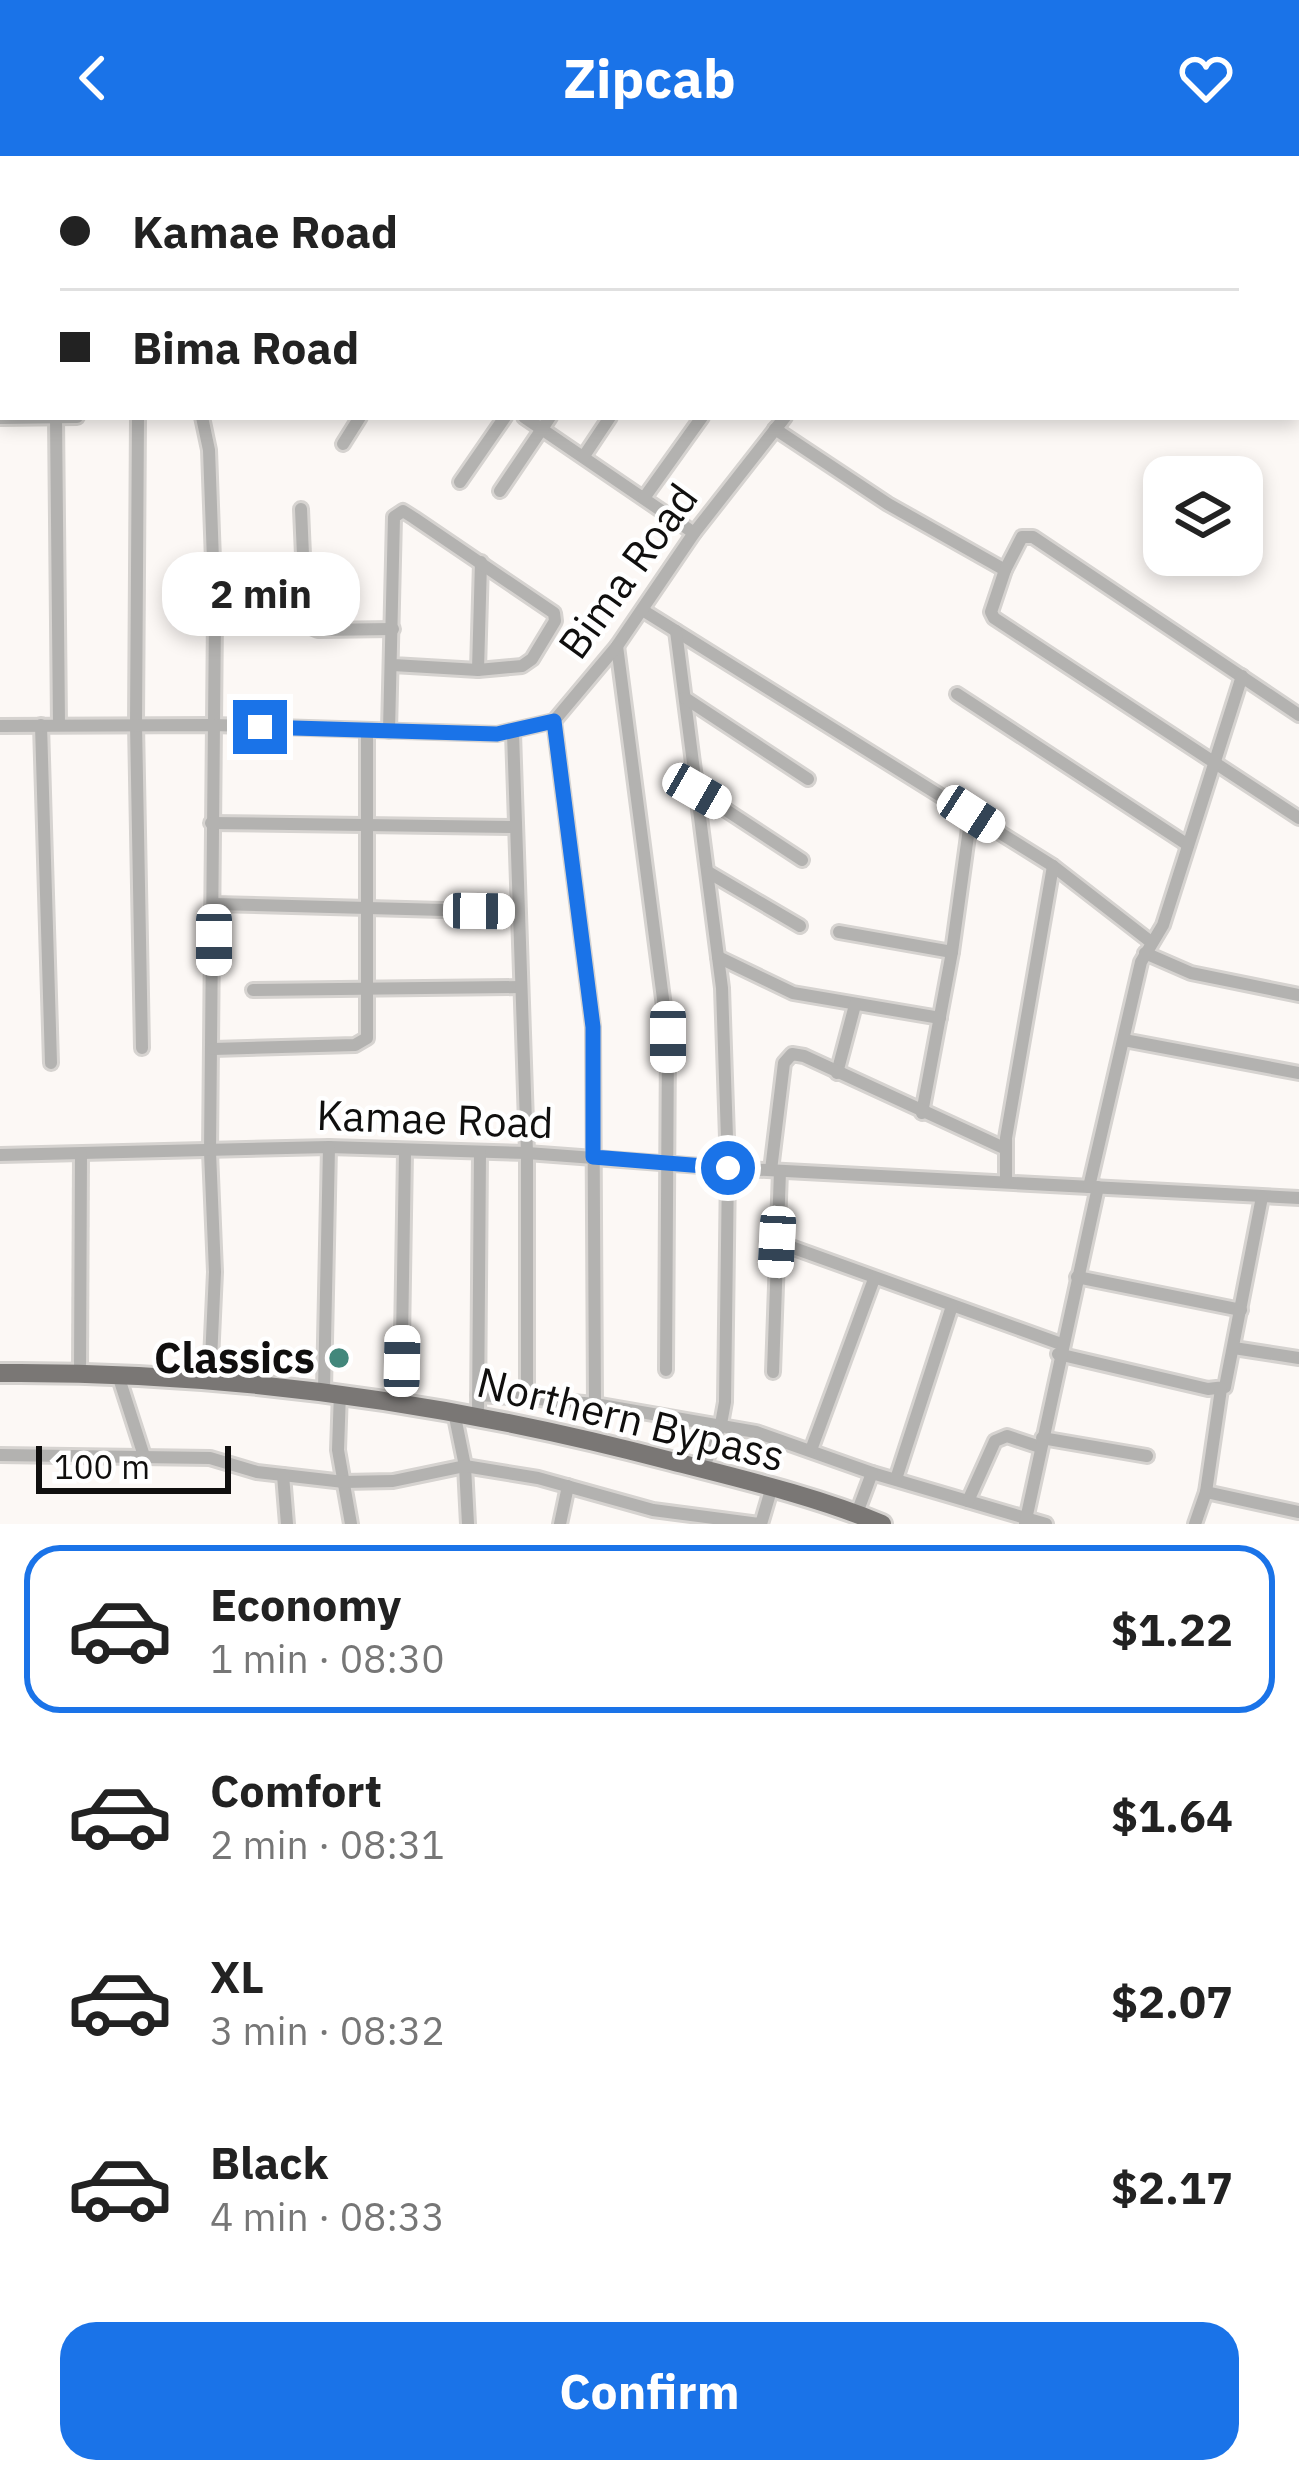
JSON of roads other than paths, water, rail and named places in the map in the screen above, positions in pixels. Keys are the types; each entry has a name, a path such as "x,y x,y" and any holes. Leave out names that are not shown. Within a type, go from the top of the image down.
{"main road":[{"name":"Northern Bypass","path":"0,1373 80,1372 332,1391 569,1434 882,1524"}],"street":[{"path":"56,420 59,724"},
{"path":"139,420 136,724 142,1048"},
{"path":"203,420 209,450 215,616 210,1382"},
{"path":"343,444 358,420"},
{"path":"460,482 503,420"},
{"path":"584,456 608,420"},
{"path":"644,498 700,420"},
{"name":"Bima Road","path":"0,726 213,725 513,733 554,721 644,611 694,533 782,420"},
{"path":"500,491 546,423 584,456 694,533"},
{"path":"775,430 888,504 1005,570"},
{"path":"301,509 306,625 318,630 393,629"},
{"path":"389,731 397,513 403,511 549,606 555,621 532,659 509,668 393,665"},
{"path":"1299,715 1033,538 1022,537 1005,570 994,618 1299,818"},
{"path":"478,670 481,562"},
{"path":"644,611 1053,866 1148,947 1190,973 1299,995"},
{"path":"676,631 718,957 728,1168 721,1424 703,1469"},
{"path":"617,646 666,1021 667,1370"},
{"path":"1025,1521 1124,1040 1148,947 1163,925 1242,676"},
{"path":"957,694 1188,845"},
{"path":"685,698 808,779"},
{"path":"554,721 593,1027 595,1404"},
{"path":"41,725 51,1063"},
{"path":"213,1049 362,1045 367,1038 367,731"},
{"path":"513,733 527,1153 527,1398"},
{"path":"697,791 802,860"},
{"path":"922,1113 971,814"},
{"path":"212,823 514,827"},
{"path":"1006,1180 1006,1149 1053,866"},
{"path":"708,872 800,926"},
{"path":"214,904 517,912"},
{"path":"839,932 952,952"},
{"path":"718,957 793,993 940,1018"},
{"path":"253,990 520,987"},
{"path":"837,1073 855,1005"},
{"path":"1124,1040 1299,1072"},
{"path":"773,1372 775,1171 787,1057 804,1056 1006,1149"},
{"path":"329,1147 332,1391 351,1524"},
{"name":"Kamae Road","path":"0,1155 329,1147 527,1153 1299,1198"},
{"path":"401,1403 405,1152"},
{"path":"478,1416 480,1152"},
{"path":"80,1372 81,1154"},
{"path":"1195,1524 1206,1492 1221,1389 1234,1348 1262,1197"},
{"path":"777,1242 1060,1349 1208,1390 1221,1389"},
{"path":"1077,1277 1241,1310"},
{"path":"811,1450 874,1279"},
{"path":"896,1479 952,1306"},
{"path":"1234,1348 1299,1358"},
{"path":"118,1375 144,1456"},
{"path":"478,1395 595,1404 721,1424 1046,1524"},
{"path":"569,1434 573,1403"},
{"path":"454,1412 465,1466 468,1524"},
{"path":"968,1501 995,1441 1007,1436 1147,1456"},
{"path":"0,1455 210,1458 283,1475 344,1482 394,1481 465,1466 568,1486 652,1517 760,1524 771,1490"},
{"path":"856,1513 872,1473"},
{"path":"283,1475 287,1524"},
{"path":"560,1524 568,1486"},
{"path":"1206,1492 1298,1512"}],"place":[{"name":"Classics","path":"339,1358"}]}
